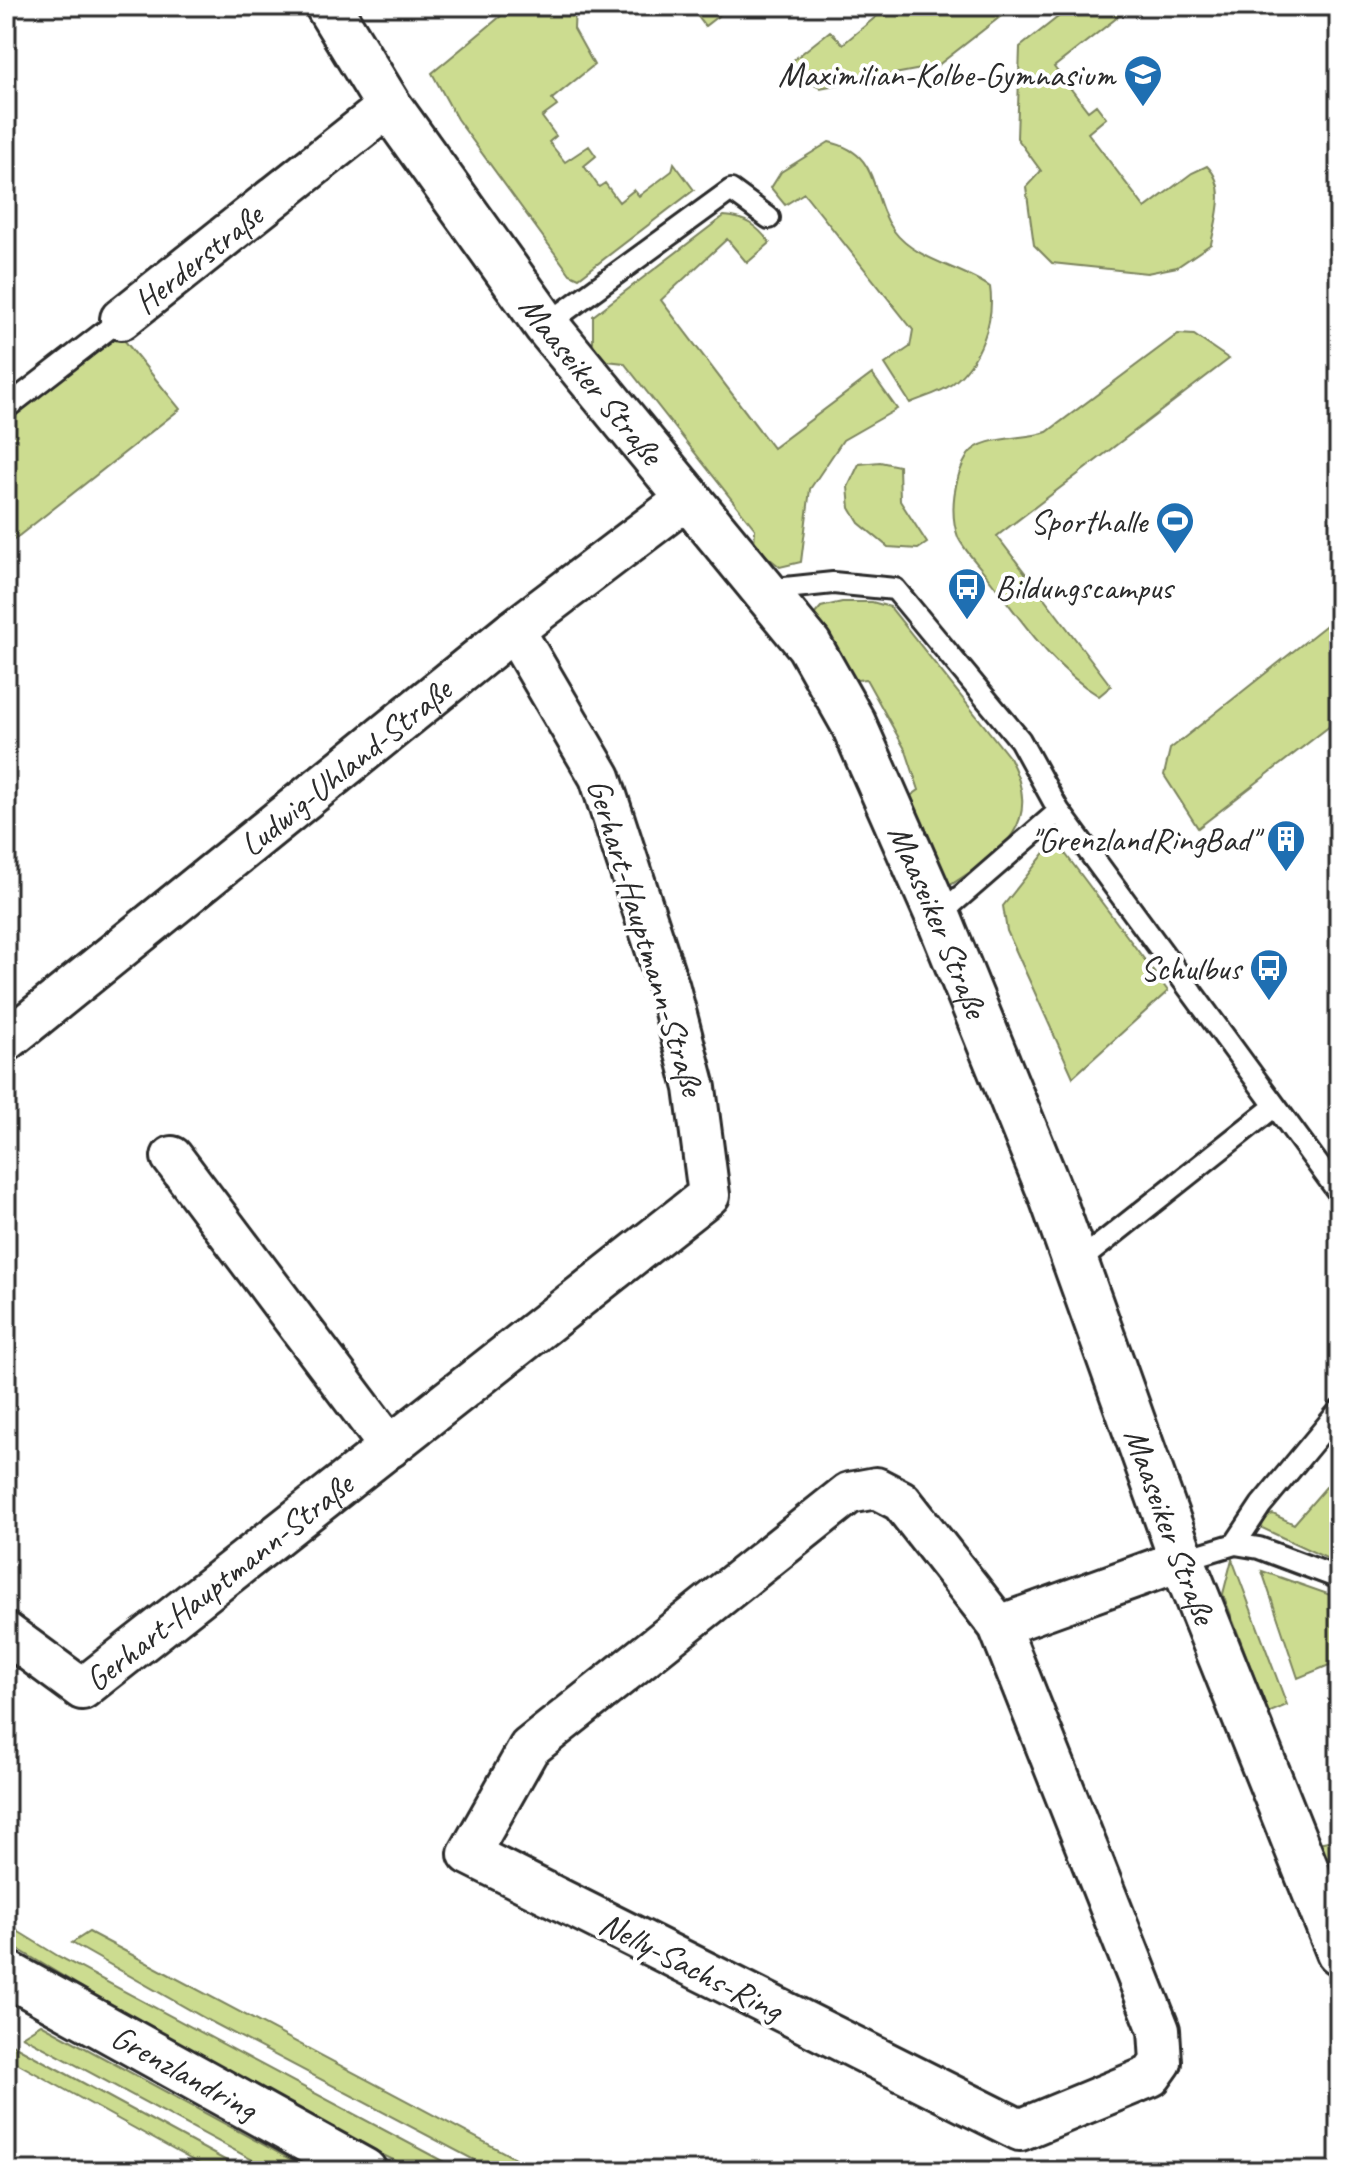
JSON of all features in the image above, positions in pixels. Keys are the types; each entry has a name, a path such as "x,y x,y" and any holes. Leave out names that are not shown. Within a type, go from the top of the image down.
{"street":[{"name":"Maaseiker Straße","path":"328,6 389,106 546,325 809,645 853,723 938,916 1077,1263 1182,1560 1339,1952"},
{"name":"Herderstraße","path":"121,319 389,106"},
{"name":"Ludwig-Uhland-Straße","path":"6,1041 466,654 514,630 689,497"},
{"name":"Gerhart-Hauptmann-Straße","path":"6,1633 82,1689 709,1195 695,1088 669,988 600,777 514,630"},
{"path":"172,1157 390,1447"},
{"name":"Nelly-Sachs-Ring","path":"876,1488 901,1501 999,1626 1159,2030 1161,2062 1151,2076 1020,2130 469,1854 529,1748 849,1493 876,1488"},
{"path":"999,1626 1182,1560"},
{"name":"Grenzlandring","path":"6,1973 364,2171"}],"lane":[{"path":"546,325 731,190 769,218"},
{"name":"Herderstraße","path":"6,408 121,319"},
{"path":"766,590 833,583 895,589 1020,740 1059,811 1339,1193"},
{"path":"938,916 1059,811"},
{"path":"1077,1263 1275,1106"},
{"name":"Maaseiker Straße","path":"1235,1544 1261,1505 1339,1411"},
{"path":"1182,1560 1235,1544 1259,1548 1339,1578"}],"green space":[{"path":"513,6 575,6 574,29 594,65 552,99 557,106 542,117 556,136 549,142 565,162 589,146 596,156 584,166 599,187 605,183 619,202 634,190 639,196 672,171 674,163 694,190 579,278 570,274 457,119 432,73"},
{"path":"690,6 731,6 705,26"},
{"path":"889,6 1014,6 937,66 820,88 799,77 791,62 830,31 843,44"},
{"path":"1072,6 1132,6 1054,67 1088,111 1096,105 1106,118 1088,133 1145,208 1192,173 1207,166 1217,183 1219,203 1211,244 1177,267 1147,273 1052,263 1034,245 1026,187 1041,171 1017,138 1020,47"},
{"path":"829,142 846,148 866,166 886,217 903,241 926,256 990,287 988,327 978,353 962,375 948,387 910,403 885,364 910,347 913,330 804,193 785,205 771,188 781,172"},
{"path":"724,216 750,224 770,243 747,263 727,239 661,300 773,448 872,374 897,409 843,440 810,489 801,562 780,567 754,546 755,529 624,363 598,360 593,343 593,316"},
{"path":"116,330 180,409 6,546 6,416"},
{"path":"1178,334 1194,335 1229,359 997,536 1111,686 1099,696 1051,657 964,547 955,527 956,484 963,464 974,449 993,441 1047,432"},
{"path":"880,462 899,466 900,501 927,543 918,549 888,547 859,523 850,508 848,487 859,464"},
{"path":"842,602 872,602 890,607 1009,757 1019,781 1022,801 1020,819 1012,834 986,861 949,886 909,797 919,790 906,751 866,679 847,681 813,616 821,607"},
{"path":"1339,615 1339,719 1198,828 1164,775 1170,749"},
{"path":"1055,840 1168,991 1073,1077 1007,931 1003,906"},
{"path":"1339,1472 1339,1564 1262,1528 1263,1518 1273,1514 1294,1524"},
{"path":"1232,1559 1287,1705 1268,1713 1223,1594"},
{"path":"1262,1571 1339,1598 1339,1661 1298,1678"},
{"path":"1338,1839 1339,1843 1339,1896 1318,1843"},
{"path":"6,1924 58,1956 461,2171 417,2171 383,2155 145,2025 6,1942"},
{"path":"89,1932 539,2171 495,2171 208,2020 72,1943"},
{"path":"41,2024 312,2171 273,2171 22,2036"},
{"path":"6,2041 245,2171 212,2171 6,2057"}],"place":[{"name":"Maximilian-Kolbe-Gymnasium","path":"1143,108"},
{"name":"Sporthalle","path":"1175,555"},
{"name":"Bildungscampus","path":"967,621"},
{"name":"\"GrenzlandRingBad\"","path":"1286,873"},
{"name":"Schulbus","path":"1269,1002"}]}
